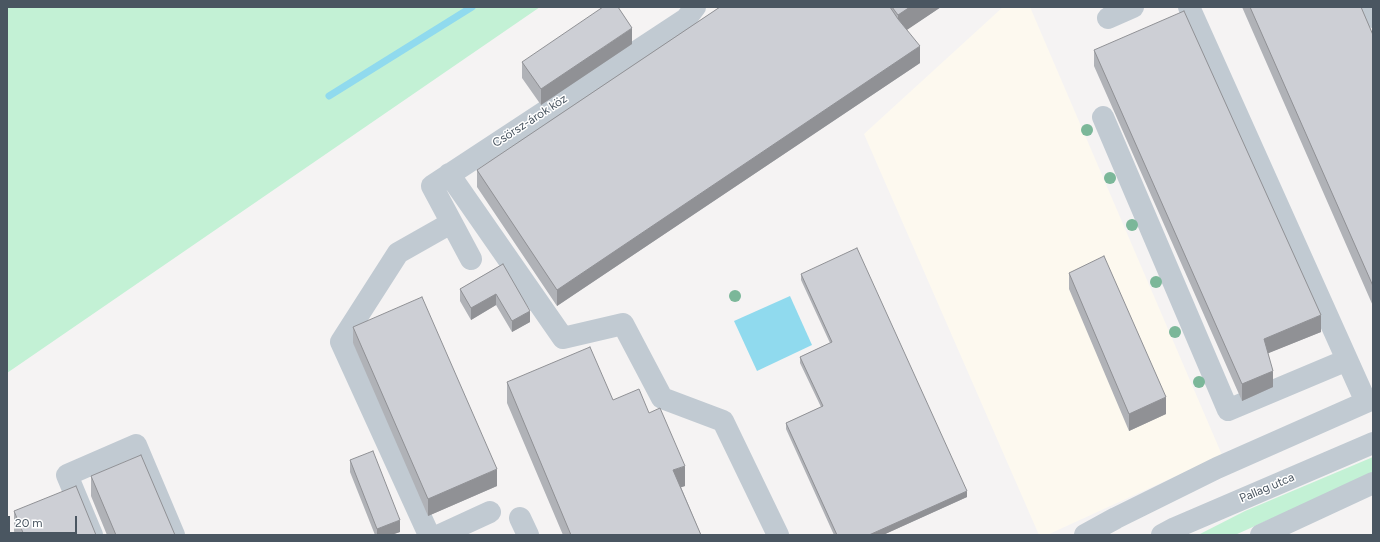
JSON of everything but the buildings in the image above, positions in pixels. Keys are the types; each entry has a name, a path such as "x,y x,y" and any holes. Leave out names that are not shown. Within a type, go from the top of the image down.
{"street":[{"name":"Csörsz-árok köz","path":"471,259 432,186 686,19 695,7"},
{"path":"1108,18 1133,7"},
{"path":"1085,535 1217,468 1370,401 1347,360 1189,7"},
{"path":"1369,7 1373,17"},
{"path":"1103,117 1228,410 1347,360"},
{"path":"449,174 563,338 623,324 662,398 724,421 778,535"},
{"path":"429,535 341,342 398,253 451,223"},
{"name":"Pallag utca","path":"1162,535 1174,528 1373,443"},
{"path":"92,535 67,475 136,445 174,535"},
{"path":"1261,535 1373,483"},
{"path":"440,535 490,512"}],"shaded area":[{"path":"1003,7 1030,7 1222,455 1047,535 1039,535 864,134"}],"green space":[{"path":"7,7 540,7 7,373"},
{"path":"1373,457 1373,473 1235,535 1198,535 1245,511"}],"water":[{"path":"790,296 812,345 757,371 734,321"}],"waterway":[{"path":"329,96 472,7"}]}
